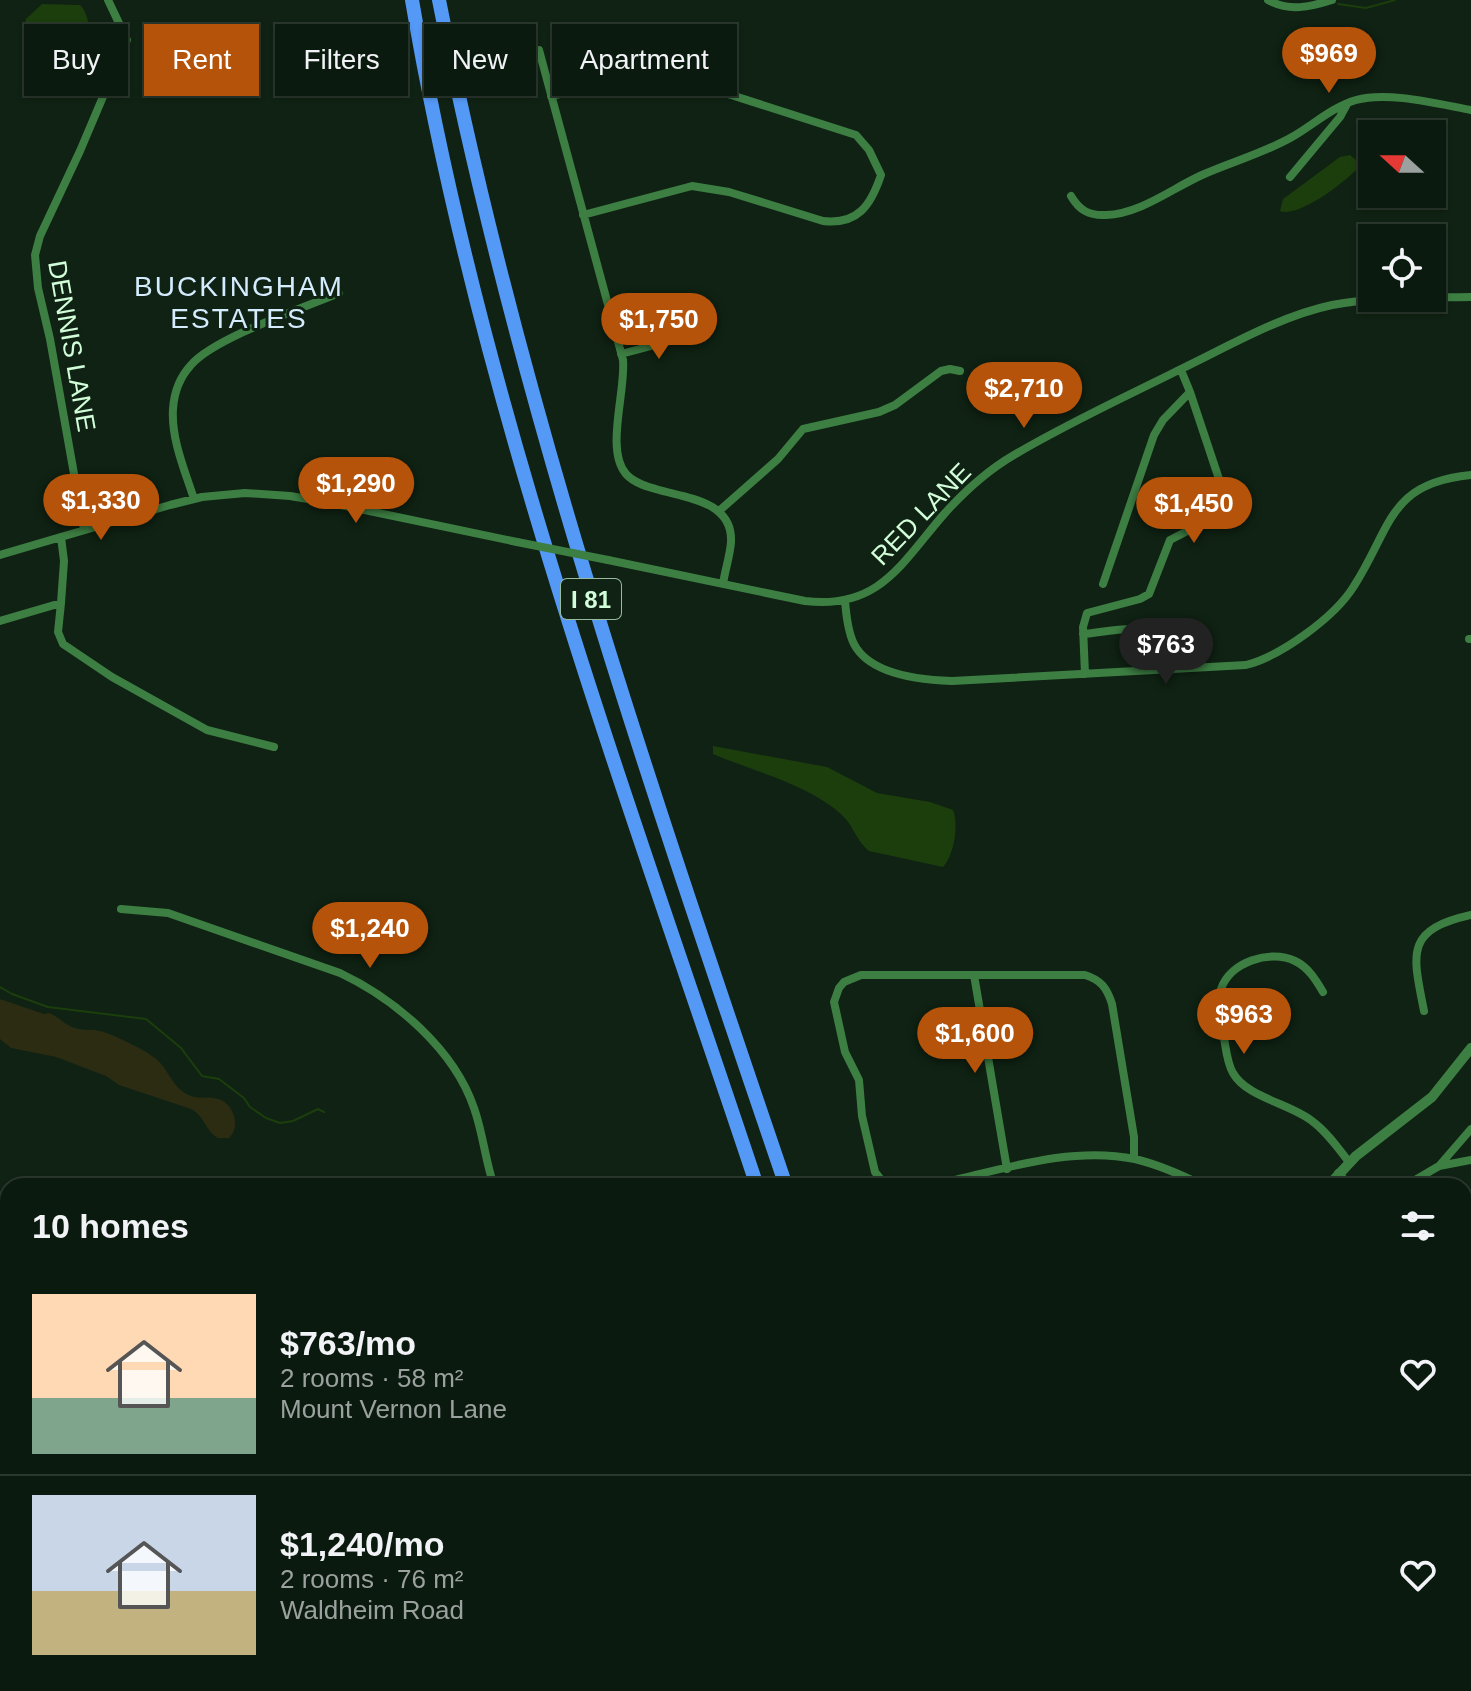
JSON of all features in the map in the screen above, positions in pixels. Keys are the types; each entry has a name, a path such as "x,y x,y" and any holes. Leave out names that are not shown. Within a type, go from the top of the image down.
{"highway":[{"name":"I 81","path":"412,0 448,185 505,414 554,576 754,1178"},
{"name":"I 81","path":"439,0 513,324 576,552 636,742 783,1178"}],"street":[{"name":"DENNIS LANE","path":"84,530 38,288 35,255 40,236 127,40 108,0"},
{"path":"1268,0 1289,7 1332,0"},
{"path":"539,50 621,354 625,376 616,445 626,474 642,485 707,503 719,511 731,540 723,584"},
{"path":"551,96 626,79 669,75 856,135 869,150 881,175 869,204 860,213 836,223 729,192 692,186 583,215"},
{"path":"1071,196 1081,210 1098,215 1132,210 1203,175 1279,144 1347,103 1375,97 1471,110"},
{"path":"1290,177 1340,117 1347,103"},
{"path":"0,555 194,499 173,419 182,375 207,351 339,293"},
{"name":"RED LANE","path":"194,499 245,493 290,496 805,601 845,600 864,595 888,580 958,499 1004,461 1051,434 1181,370 1271,327 1319,309 1367,301 1471,297"},
{"path":"621,354 689,336"},
{"path":"1085,674 1083,634 1084,619 1089,612 1149,594 1169,542 1209,517 1221,499 1219,479 1181,370"},
{"path":"719,511 778,459 803,429 879,412 895,405 941,371 960,371"},
{"path":"1103,584 1154,435 1163,420 1190,392"},
{"path":"845,600 855,645 869,660 924,678 952,681 1246,665 1287,646 1344,600 1389,519 1407,497 1427,484 1471,475"},
{"path":"61,537 64,561 58,632 63,644 112,677 199,727 274,747"},
{"path":"0,621 61,603"},
{"path":"1083,634 1152,632 1167,651 1174,669"},
{"path":"121,909 168,913 361,983 391,1005 437,1048 467,1088 491,1178"},
{"path":"1424,1011 1415,962 1422,940 1432,928 1471,915"},
{"path":"1323,992 1313,976 1297,962 1281,957 1267,958 1240,965 1231,972 1221,989 1219,1008 1229,1063 1237,1079 1314,1122 1349,1162"},
{"path":"880,1178 875,1172 862,1116 859,1080 845,1052 834,1002 844,982 861,975 1085,975 1094,978 1105,987 1112,1004 1132,1122 1134,1159"},
{"path":"974,975 1007,1169"},
{"path":"1334,1178 1349,1162 1432,1097 1471,1048"},
{"path":"1419,1178 1439,1166 1471,1129"},
{"path":"966,1178 1072,1156 1114,1156 1134,1159 1187,1178"},
{"path":"1439,1166 1471,1160"},
{"path":"1338,1173 1343,1178"}],"shaded area":[{"path":"42,4 80,5 88,24 24,24"},
{"path":"1350,155 1356,160 1358,168 1310,204 1288,212 1280,211 1283,199 1340,157"},
{"path":"713,746 827,767 877,793 930,802 953,810 955,831 950,855 943,867 869,851 847,820 830,805 781,780 713,754"},
{"path":"0,999 49,1013 75,1028 106,1033 144,1051 159,1062 182,1091 196,1097 224,1101 234,1116 233,1133 229,1138 218,1138 191,1109 119,1085 106,1076 56,1057 11,1048 0,1039"}],"waterway":[{"path":"1338,4 1366,8 1395,0"},
{"path":"0,987 48,1007 146,1019 181,1048 202,1076 219,1079 266,1118 280,1123 293,1121 318,1109 324,1112"}],"district":[{"name":"BUCKINGHAM ESTATES","path":"239,302"}]}
